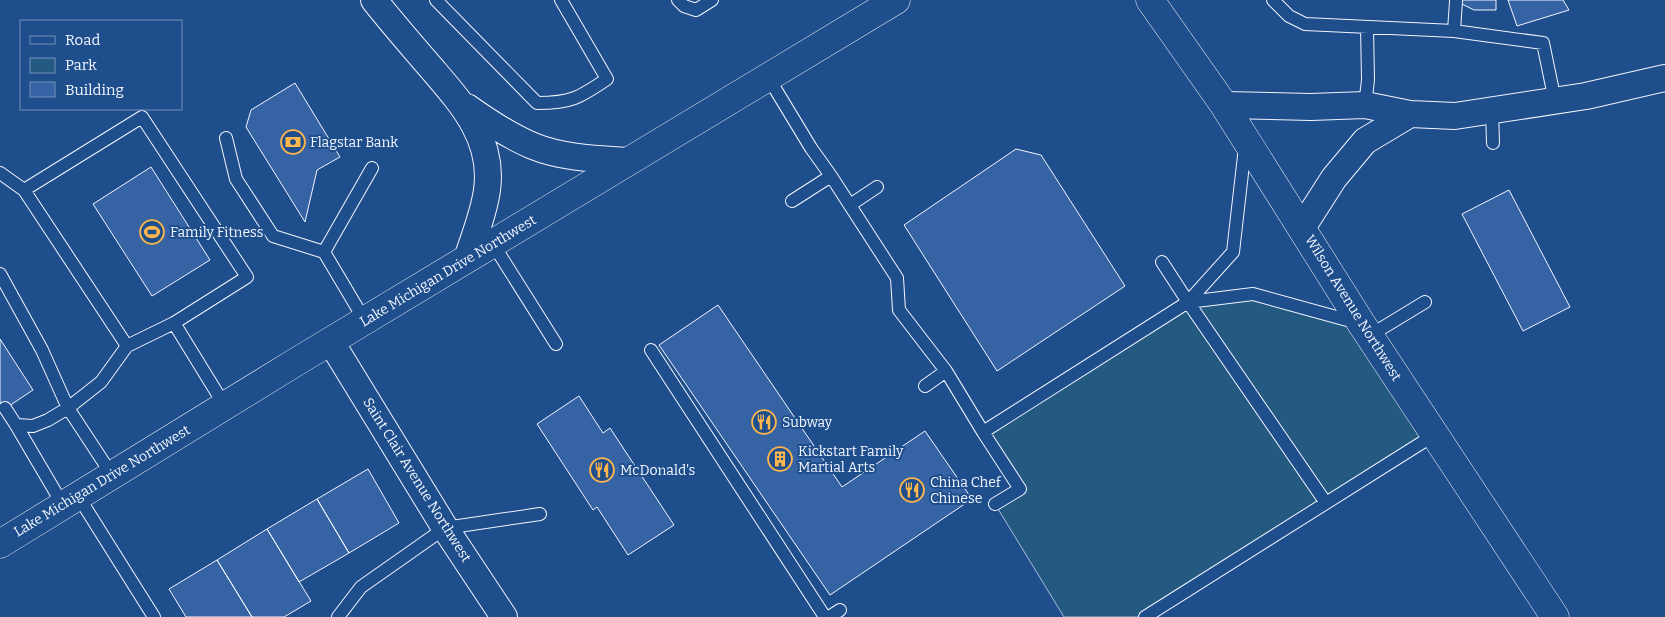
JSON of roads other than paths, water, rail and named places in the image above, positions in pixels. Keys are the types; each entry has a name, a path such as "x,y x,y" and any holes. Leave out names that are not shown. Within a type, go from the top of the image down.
{"main road":[{"name":"Lake Michigan Drive Northwest","path":"0,544 365,320 896,0"},
{"name":"Wilson Avenue Northwest","path":"1150,0 1224,105 1365,330 1555,617"}],"street":[{"path":"381,3 462,105 475,125 481,139 487,168 487,189 467,260"},
{"path":"1224,105 1311,107 1365,105 1410,114 1455,116 1586,96 1665,78"},
{"path":"462,105 498,129 535,147 569,155 629,161"},
{"path":"1302,228 1334,178 1365,141 1410,114"},
{"name":"Saint Clair Avenue Northwest","path":"331,342 446,528 504,617"}],"lane":[{"path":"436,0 537,103 560,103 583,96 607,80 561,0"},
{"path":"678,0 684,6 696,10 712,0"},
{"path":"1273,0 1289,16 1305,24 1454,31 1542,43 1555,101"},
{"path":"1454,31 1456,1"},
{"path":"1365,105 1368,80 1367,27"},
{"path":"768,77 811,148 897,278 899,310 946,371 1020,489 996,504"},
{"path":"1492,110 1493,143"},
{"path":"16,426 33,426 48,420 68,408 101,382 127,346 174,323 247,277 142,117 24,190"},
{"path":"226,138 236,179 273,236 324,252 365,320"},
{"path":"983,432 1188,302 1233,252 1246,142"},
{"path":"324,252 372,168"},
{"path":"0,173 24,190 127,346"},
{"path":"792,201 831,176"},
{"path":"850,205 877,187"},
{"path":"493,244 556,344"},
{"path":"1162,262 1326,503"},
{"path":"0,274 42,350 68,408 112,475"},
{"path":"1188,302 1253,294 1365,330 1425,302"},
{"path":"174,323 225,406"},
{"path":"650,350 825,617"},
{"path":"925,386 946,371"},
{"path":"5,408 154,617"},
{"path":"1145,617 1434,435"},
{"path":"338,617 361,587 446,528 540,514"}],"place":[{"name":"Flagstar Bank","path":"293,142"},
{"name":"Family Fitness","path":"152,232"},
{"name":"Subway","path":"764,422"},
{"name":"Kickstart Family Martial Arts","path":"780,459"},
{"name":"McDonald's","path":"602,470"},
{"name":"China Chef Chinese","path":"912,490"}]}
